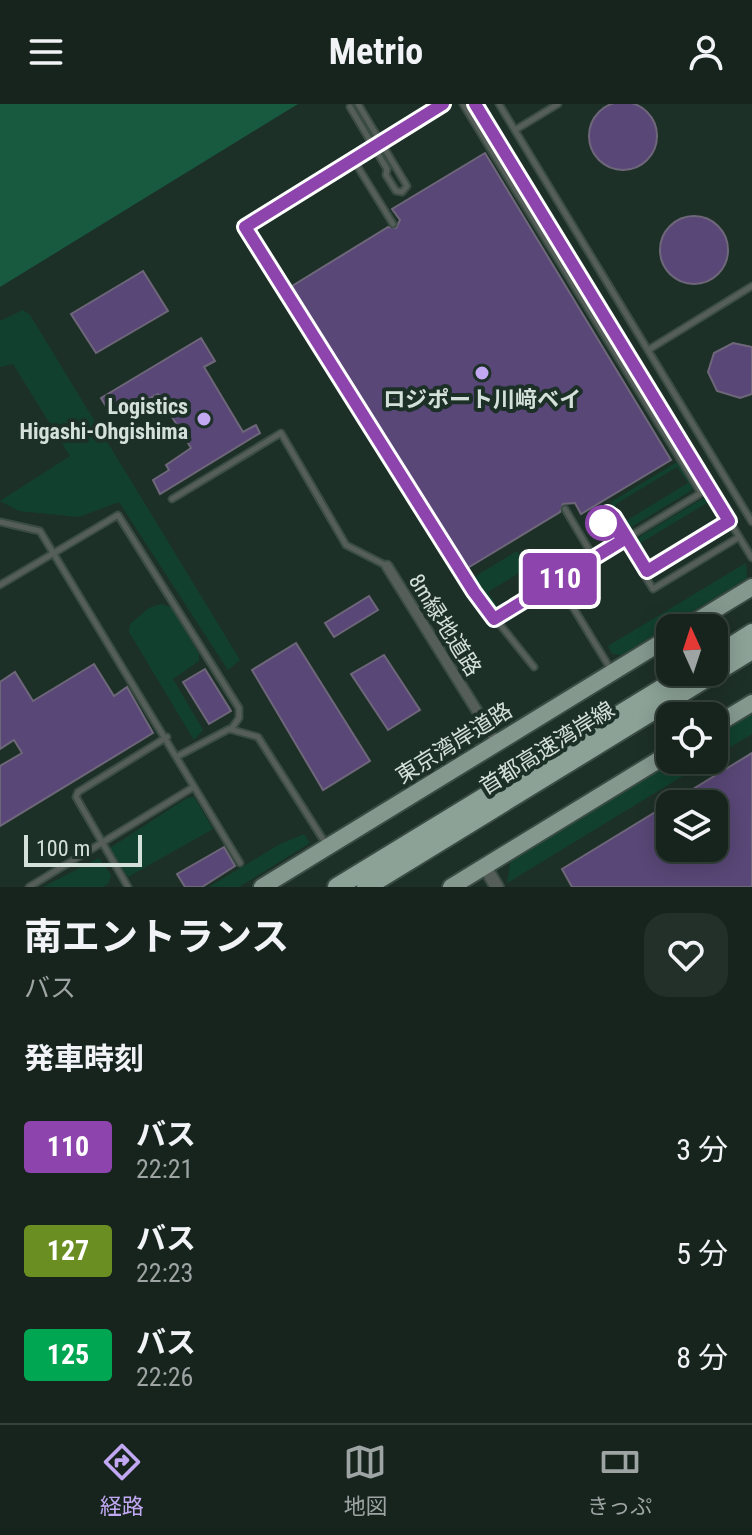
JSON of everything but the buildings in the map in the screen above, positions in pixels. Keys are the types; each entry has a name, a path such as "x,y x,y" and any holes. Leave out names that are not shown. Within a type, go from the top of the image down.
{"highway":[{"path":"708,614 752,587"},
{"path":"728,648 752,633"},
{"name":"東京湾岸道路","path":"262,887 656,645"},
{"name":"首都高速湾岸線","path":"366,887 752,650"},
{"name":"首都高速湾岸線","path":"337,887 666,686"},
{"path":"728,718 752,703"},
{"path":"451,887 656,762"}],"street":[{"name":"8m緑地道路","path":"387,566 497,743"},
{"path":"485,867 497,887"}],"lane":[{"path":"350,107 387,169 386,175 396,191 402,192 407,186 358,104"},
{"path":"443,104 245,227 474,592 534,667"},
{"path":"463,104 701,493 494,619"},
{"path":"475,104 752,558"},
{"path":"499,104 752,522"},
{"path":"515,130 558,104"},
{"path":"353,159 393,224"},
{"path":"387,169 402,160"},
{"path":"648,350 752,286"},
{"path":"172,499 281,433 346,545 387,566"},
{"path":"565,509 594,558"},
{"path":"729,521 647,571 625,539 617,531 608,531 603,516 608,513 614,517 625,539 653,589 739,537"},
{"path":"0,585 111,516 122,518 239,708 239,718 232,728 178,756"},
{"path":"0,522 40,531 167,737 192,788 240,863"},
{"path":"557,581 612,672"},
{"path":"232,728 263,741 327,847"},
{"path":"128,887 77,802 78,792 167,737"},
{"path":"29,887 192,788"}],"shaded area":[{"path":"0,104 298,104 0,287"},
{"path":"23,310 30,315 240,660 228,670 119,502 79,517 19,511 0,501 70,456 13,364 0,367 0,321"},
{"path":"677,462 692,490 625,531 620,517 626,521 688,483 677,467 616,504 616,509 611,502"},
{"path":"707,489 725,520 716,525 713,520 720,516 710,501 634,547 631,542 705,497"},
{"path":"517,551 538,584 535,586 524,570 488,592 499,609 494,610 471,579"},
{"path":"746,563 747,578 688,614 661,614"},
{"path":"161,604 171,607 199,654 199,661 173,679 203,730 194,740 129,632 130,624 149,608"},
{"path":"656,617 656,634 621,655 612,654 608,646"},
{"path":"752,711 752,734 728,749 728,726"},
{"path":"656,769 656,774 686,774 507,883 511,858"},
{"path":"194,797 213,829 128,877 110,848 187,798"},
{"path":"304,834 310,843 239,887 209,887 280,844"},
{"path":"99,858 111,875 109,883 103,887 43,887"}],"bus line":[{"name":"110","path":"443,104 245,227 474,592 494,619 623,540 617,531 608,531 603,523 603,516 608,513 614,517 647,571 729,521 475,104"}],"place":[{"name":"ロジポート川﨑ベイ","path":"482,373"},
{"name":"Logistics Higashi-Ohgishima","path":"204,419"}]}
